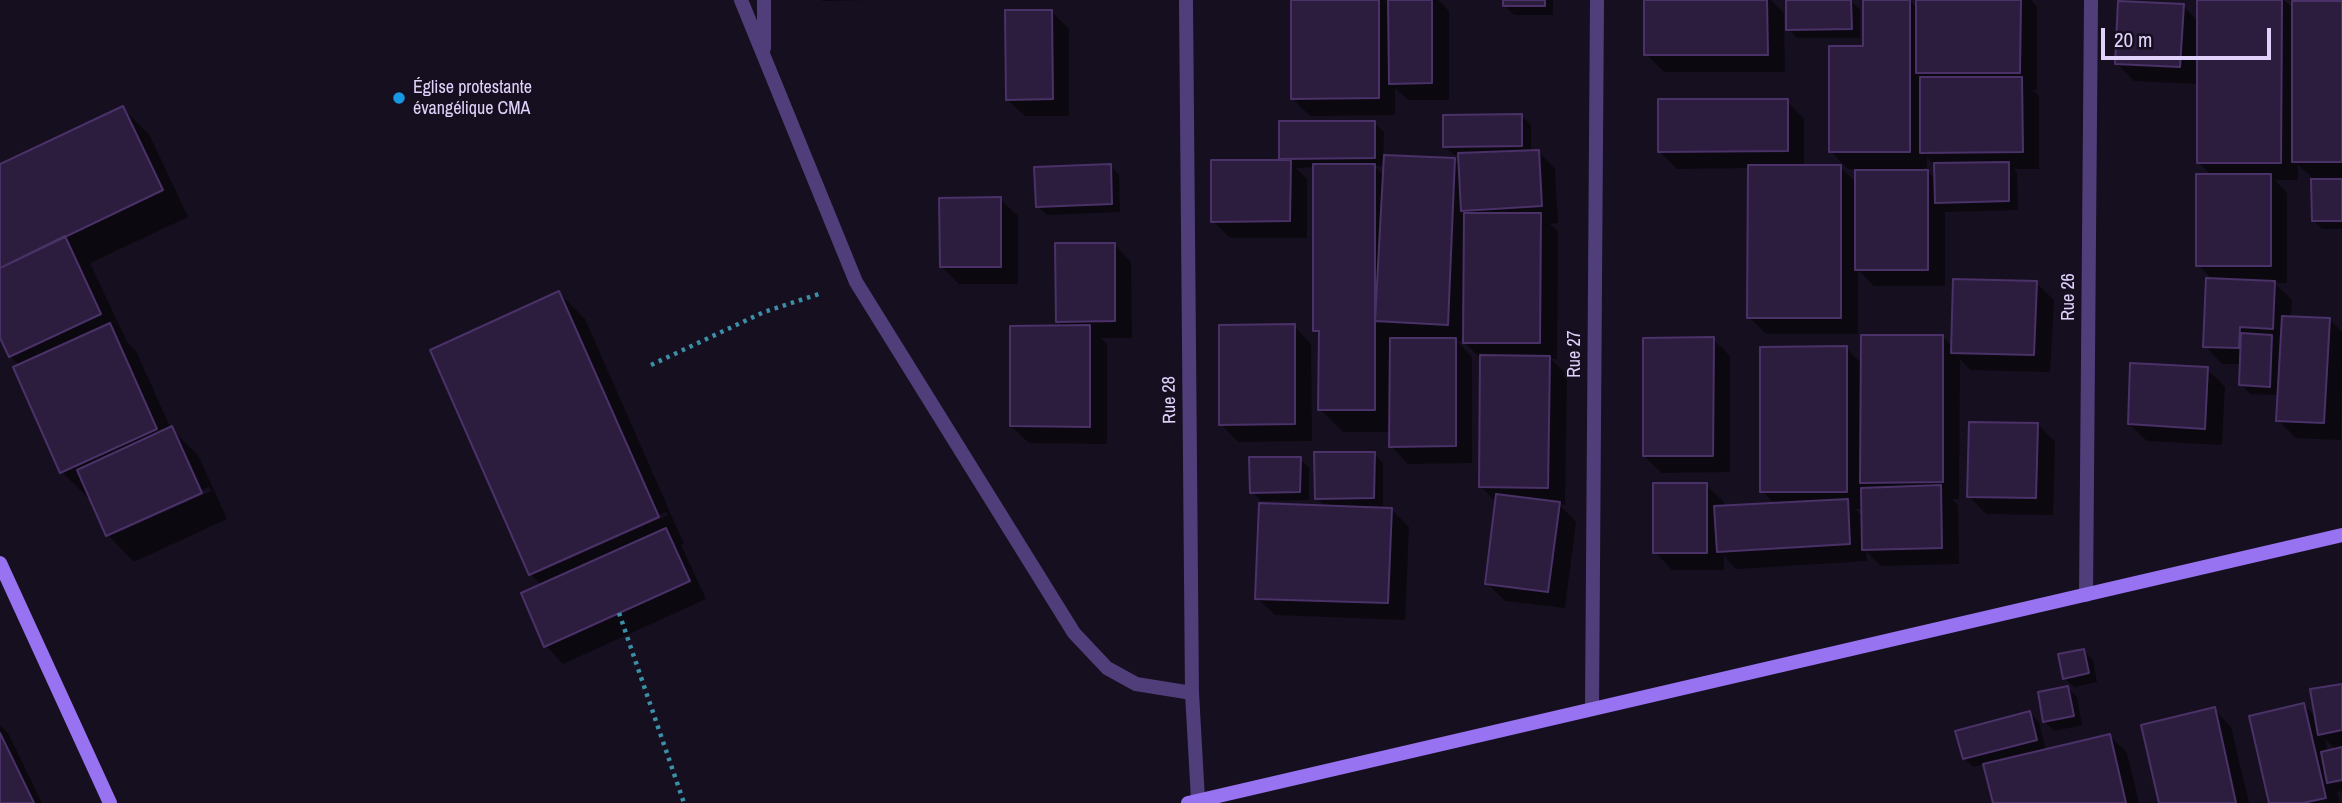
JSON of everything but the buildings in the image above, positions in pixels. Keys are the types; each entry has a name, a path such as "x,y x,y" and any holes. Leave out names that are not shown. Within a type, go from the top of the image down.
{"street":[{"path":"741,0 856,282 1074,633 1107,668 1136,684 1192,693"},
{"path":"764,0 764,57"},
{"name":"Rue 28","path":"1186,0 1193,802"},
{"name":"Rue 27","path":"1592,709 1597,0"},
{"name":"Rue 26","path":"2086,594 2091,0"},
{"path":"1193,802 2342,535"},
{"path":"0,563 110,803"}],"path":[{"path":"651,365 764,312 856,282"},
{"path":"619,613 684,803"}],"place":[{"name":"Église protestante évangélique CMA","path":"399,98"}]}
